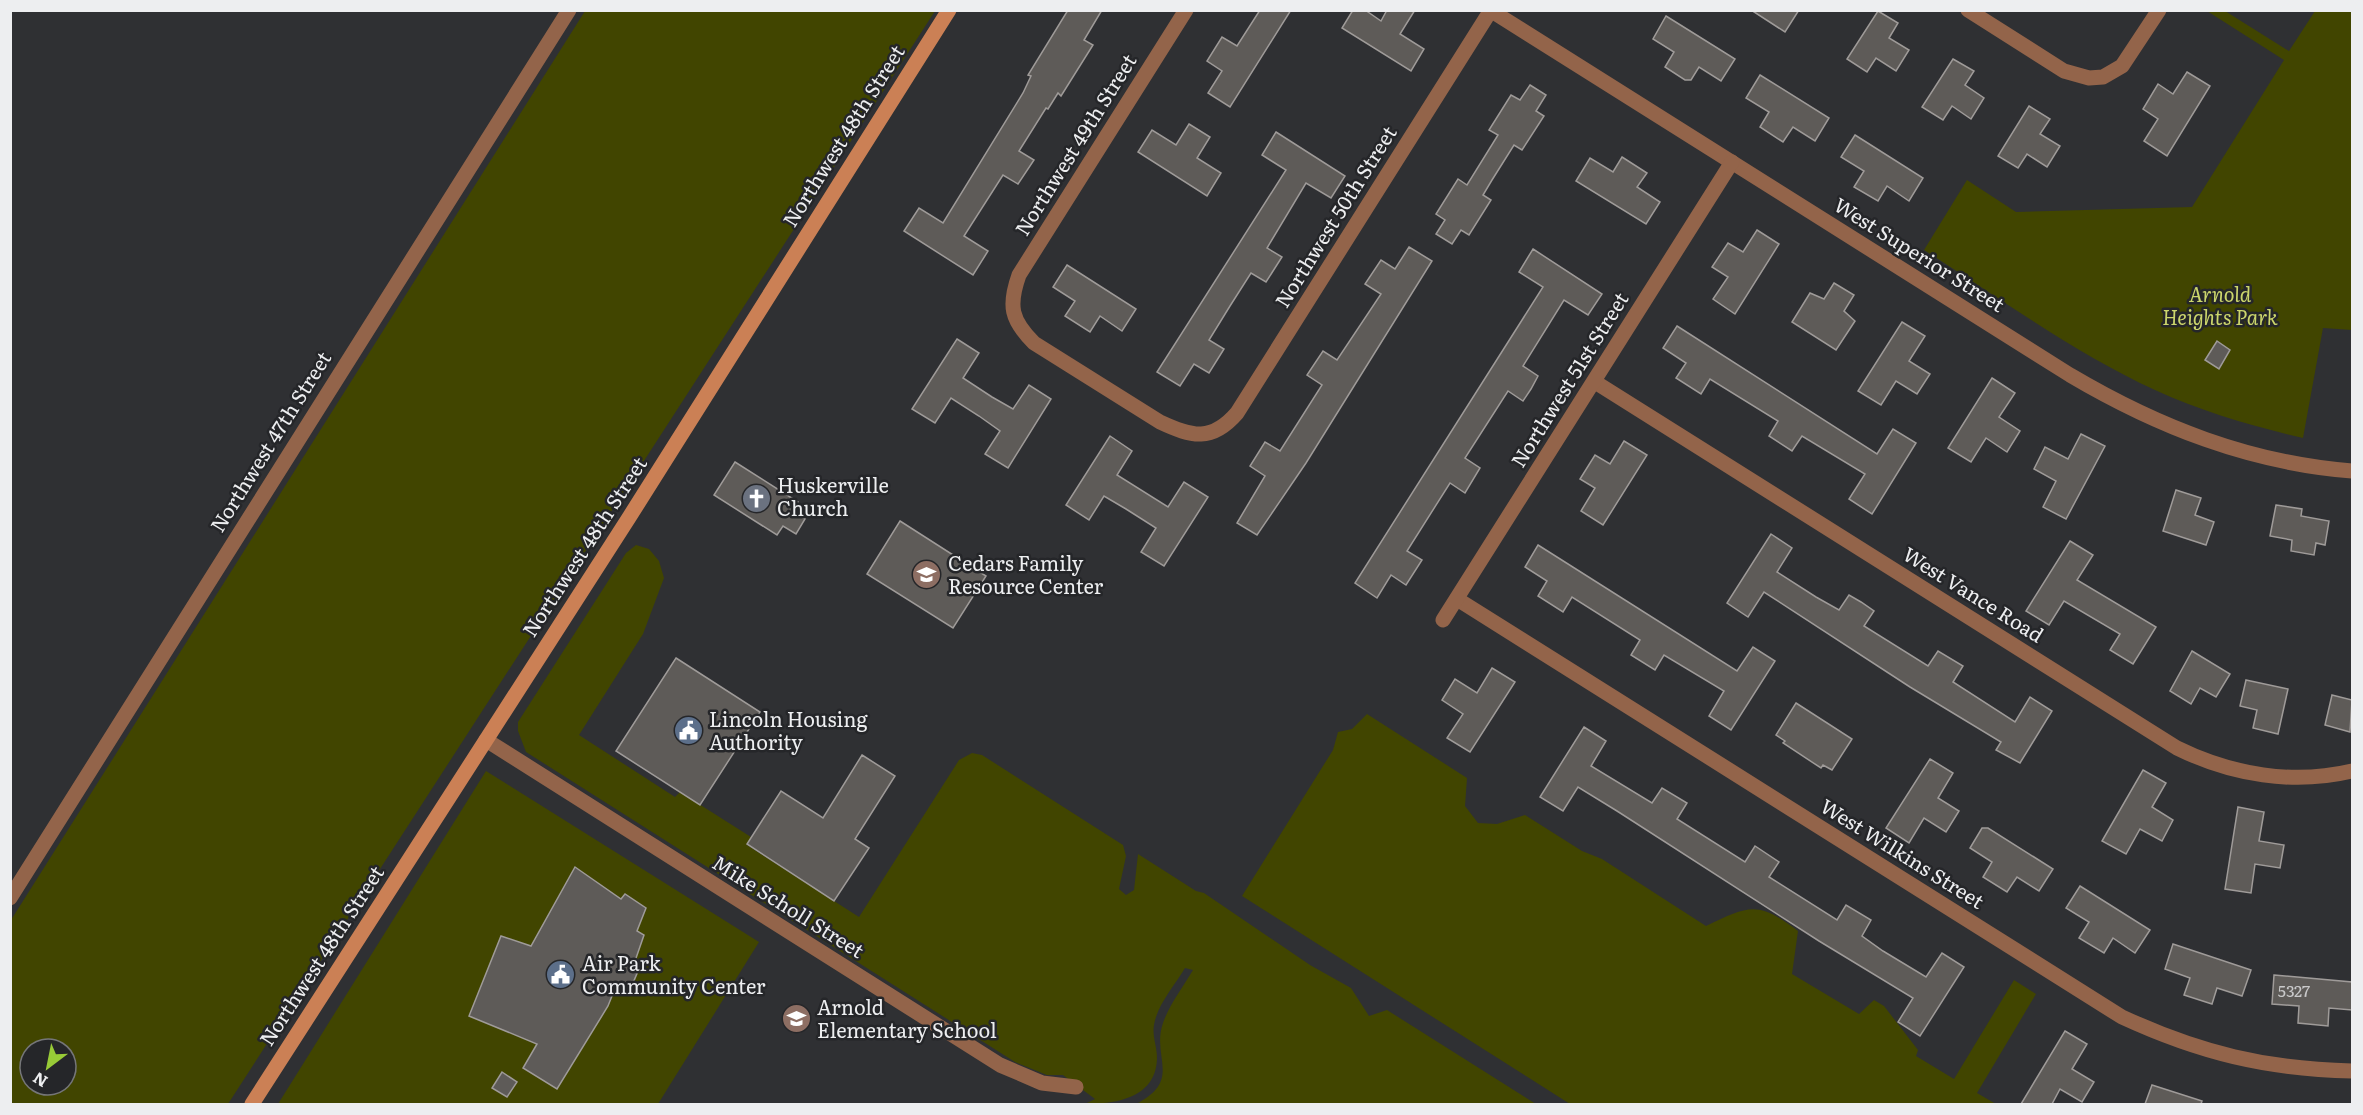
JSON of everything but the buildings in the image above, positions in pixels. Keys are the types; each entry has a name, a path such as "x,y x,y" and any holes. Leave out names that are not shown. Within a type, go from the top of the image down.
{"main road":[{"name":"Northwest 48th Street","path":"252,1104 949,10"}],"street":[{"name":"Northwest 47th Street","path":"10,898 569,10"},
{"name":"Northwest 49th Street","path":"1186,10 1019,275 1012,294 1012,306 1020,328 1034,343 1160,422 1182,432 1206,435"},
{"path":"1968,10 2064,71 2089,78 2103,77 2122,66 2159,10"},
{"name":"West Superior Street","path":"1491,11 2070,375 2144,417 2243,453 2299,465 2352,471"},
{"name":"Northwest 50th Street","path":"1206,435 1220,429 1238,413 1491,11"},
{"name":"Northwest 51st Street","path":"1443,620 1732,162"},
{"name":"West Vance Road","path":"1594,382 2177,748 2211,763 2265,776 2303,777 2352,771"},
{"name":"West Wilkins Street","path":"1457,599 2122,1017 2190,1045 2235,1058 2288,1067 2352,1071"},
{"name":"Mike Scholl Street","path":"486,740 1000,1065 1042,1083 1076,1087"}],"green space":[{"path":"585,11 935,11 228,1104 11,1104 11,920"},
{"name":"Arnold Heights Park","path":"2207,11 2225,11 2289,51 2315,11 2352,11 2352,330 2323,328 2303,438 2209,412 2125,376 2038,324 1924,250 1967,180 2016,212 2192,207 2284,60"},
{"path":"636,545 649,549 659,561 664,578 643,634 579,735 675,797 680,792 751,837 747,845 859,917 959,760 972,753 982,755 1123,845 1126,856 1119,889 1126,895 1134,890 1138,854 1196,891 1204,893 1310,965 1351,988 1369,1016 1387,1010 1536,1104 1136,1104 1150,1095 1162,1077 1160,1035 1169,1010 1193,970 1185,968 1162,1003 1156,1018 1155,1071 1143,1089 1133,1096 1098,1104 1085,1104 1095,1099 1063,1075 1047,1075 1015,1062 526,752 518,731 518,722 626,553"},
{"path":"1367,714 1467,778 1465,806 1478,823 1497,824 1525,815 1582,851 1602,859 1706,926 1744,910 1754,909 1784,921 1798,931 1792,974 1859,1014 1874,1000 1884,1006 1918,1050 1916,1056 1954,1079 2014,980 2036,994 1977,1093 1996,1104 1570,1104 1242,896 1333,750 1338,732 1352,729"},
{"path":"486,771 759,942 658,1104 278,1104"}],"place":[{"name":"Huskerville Church","path":"756,498"},
{"name":"Cedars Family Resource Center","path":"927,575"},
{"name":"Lincoln Housing Authority","path":"688,731"},
{"name":"Air Park Community Center","path":"561,975"},
{"name":"Arnold Elementary School","path":"796,1019"}]}
